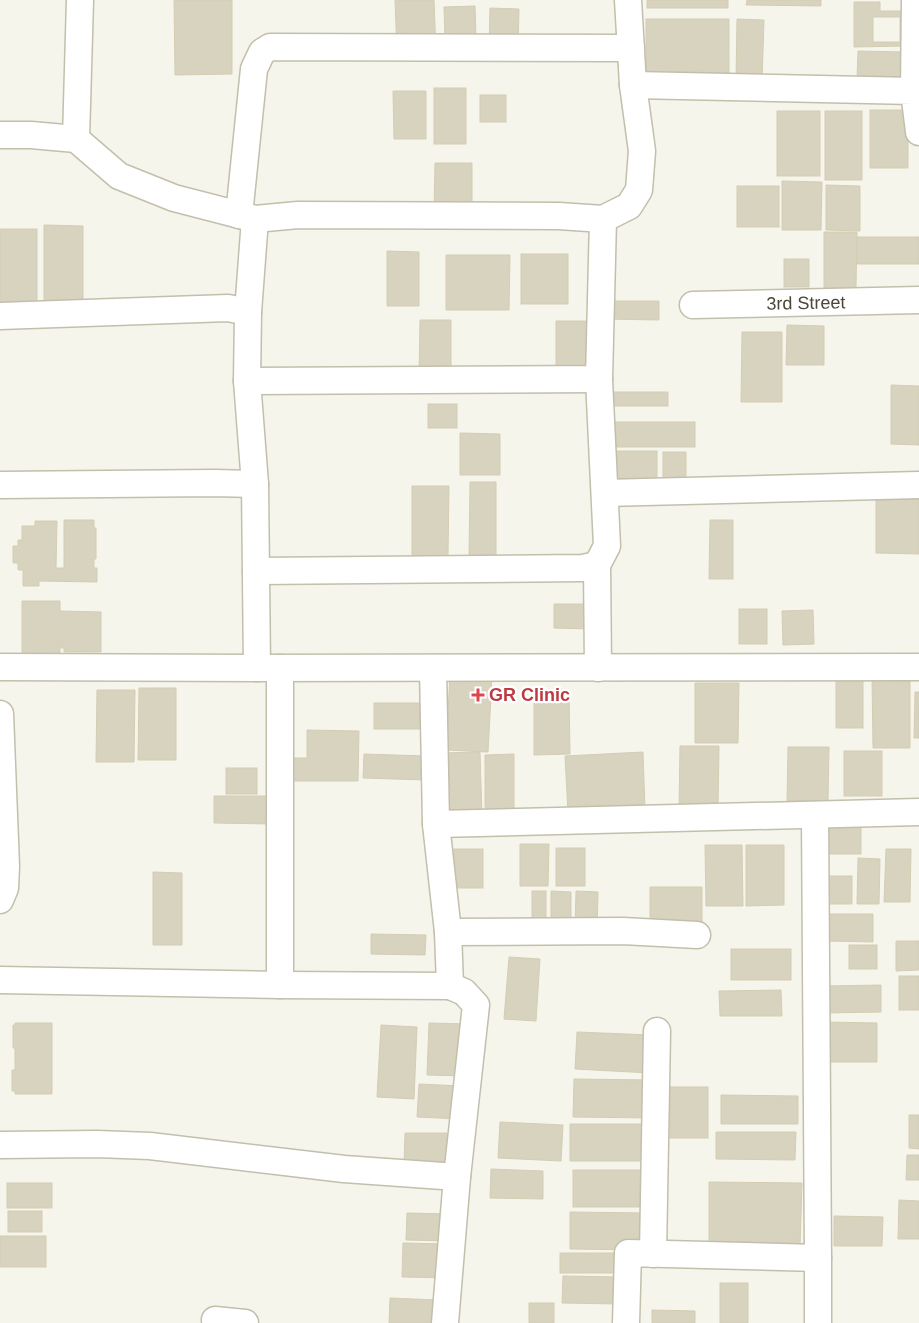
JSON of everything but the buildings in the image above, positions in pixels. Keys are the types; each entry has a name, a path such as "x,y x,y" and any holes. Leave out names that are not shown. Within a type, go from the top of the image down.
{"street":[{"path":"76,138 80,0"},
{"path":"0,135 31,134 76,138 119,176 174,198 247,218 298,215 559,216 603,220 629,206 639,190 642,150 633,85 628,0"},
{"path":"915,0 914,91 919,132"},
{"path":"280,985 269,668 256,572 255,484 247,381 247,218 254,69 262,52 270,47 631,48"},
{"path":"633,85 914,91"},
{"path":"598,668 597,565 607,546 599,379 603,220"},
{"name":"3rd Street","path":"692,305 919,300"},
{"path":"0,316 228,308 248,312"},
{"path":"247,381 599,379"},
{"path":"0,485 255,484"},
{"path":"605,493 919,485"},
{"path":"256,572 583,568 597,565"},
{"path":"0,667 919,667"},
{"path":"433,668 436,824 448,932 450,986"},
{"path":"0,714 6,877 0,900"},
{"path":"436,824 919,812"},
{"path":"815,815 818,1323"},
{"path":"448,932 623,932 697,935"},
{"path":"0,980 450,986 464,992 476,1005 457,1177 445,1323"},
{"path":"653,1254 657,1031"},
{"path":"0,1145 98,1144 150,1146 344,1169 457,1177"},
{"path":"626,1323 628,1253 818,1258"},
{"path":"215,1320 245,1323"}],"place":[{"name":"GR Clinic","path":"478,695"}]}
